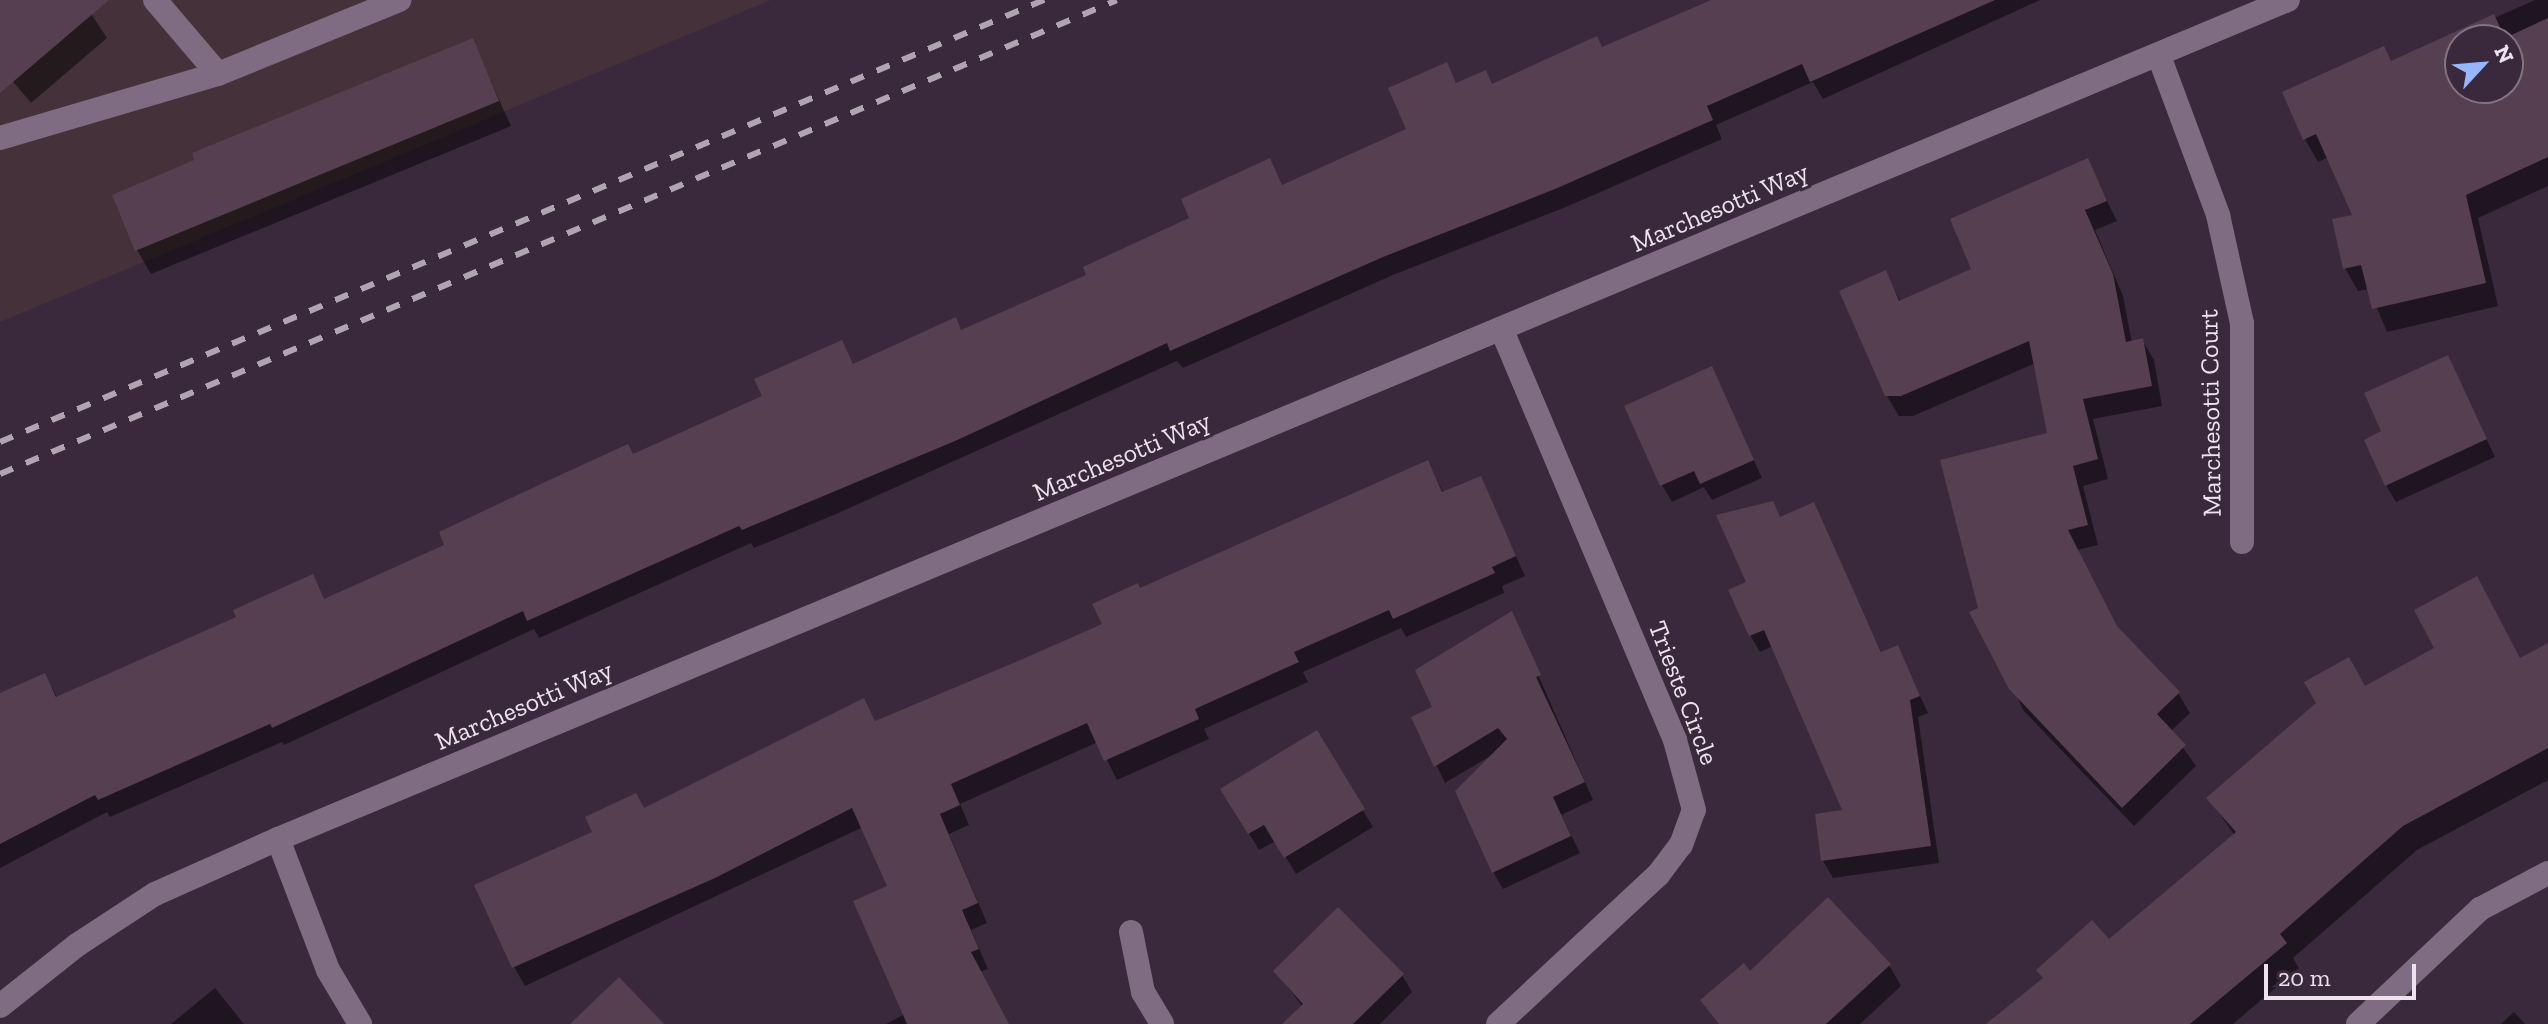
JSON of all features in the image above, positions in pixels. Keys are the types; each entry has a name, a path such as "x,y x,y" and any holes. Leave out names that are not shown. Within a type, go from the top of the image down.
{"street":[{"path":"155,0 218,74"},
{"name":"Marchesotti Way","path":"0,1006 77,945 155,894 278,839 2288,0"},
{"path":"0,138 218,74 386,2"},
{"name":"Marchesotti Court","path":"2159,56 2218,215 2242,323 2242,542"},
{"name":"Trieste Circle","path":"1498,1024 1658,875 1681,845 1694,810 1675,740 1501,329"},
{"path":"278,839 328,970 360,1024"},
{"path":"2358,1024 2480,909 2548,873"},
{"path":"1131,932 1143,992 1162,1024"}],"shaded area":[{"path":"0,0 771,0 0,322"}],"building":[{"path":"0,0 109,0 0,93"},
{"path":"1711,0 1995,0 1810,82 1802,64 1707,106 1713,120 1555,189 1383,257 1170,351 1167,343 955,441 742,530 739,526 527,621 523,611 272,728 270,724 98,800 95,795 0,844 0,693 45,673 56,697 236,617 233,610 313,574 324,599 444,545 439,532 545,482 628,444 633,454 762,396 754,379 842,340 853,364 956,317 961,330 1086,275 1083,267 1189,218 1181,199 1270,158 1282,185 1406,129 1388,88 1447,62 1456,83 1486,70 1492,84 1597,36 1602,47"},
{"path":"2494,14 2499,24 2472,24"},
{"path":"2548,18 2548,157 2466,195 2486,283 2372,309 2361,265 2343,269 2332,219 2352,215 2316,134 2303,140 2282,92 2384,46 2391,61 2444,37 2444,104 2524,104 2524,29"},
{"path":"473,38 499,101 135,251 112,195 194,160 192,153"},
{"path":"2088,158 2107,201 2085,210 2113,274 2126,342 2143,338 2152,386 2083,399 2098,459 2073,466 2088,525 2068,530 2117,626 2180,692 2157,714 2186,745 2122,808 2009,689 1969,612 1978,608 1940,460 2047,433 2029,341 1901,396 1885,396 1839,291 1886,270 1899,301 1971,269 1950,219"},
{"path":"2448,355 2487,439 2385,486 2364,440 2381,431 2364,393"},
{"path":"1712,366 1754,460 1700,484 1694,471 1660,486 1624,406"},
{"path":"1428,460 1442,492 1481,476 1516,556 1492,567 1495,573 1393,619 1389,610 1294,652 1299,662 1195,709 1199,719 1104,761 1087,723 951,784 960,805 940,814 978,903 962,910 979,949 971,952 1009,1024 907,1024 853,901 887,886 852,808 715,878 512,968 474,885 592,832 585,817 636,793 644,808 864,698 875,721 1025,658 1102,624 1092,604 1138,583 1140,588"},
{"path":"1773,501 1780,517 1814,502 1881,652 1898,645 1920,696 1910,700 1931,846 1821,861 1815,814 1842,810 1764,630 1749,636 1728,590 1746,582 1716,515"},
{"path":"2477,576 2520,658 2548,643 2548,748 2403,826 2280,934 2287,943 2190,1024 1986,1024 2043,978 2036,970 2092,920 2109,939 2236,832 2206,798 2316,703 2304,682 2349,657 2365,686 2434,648 2414,610"},
{"path":"1512,611 1541,675 1536,677 1585,782 1553,797 1571,836 1492,873 1455,791 1507,739 1498,728 1434,767 1411,717 1432,707 1415,670"},
{"path":"1317,730 1365,809 1284,858 1264,825 1248,834 1220,789"},
{"path":"1828,897 1891,964 1826,1024 1719,1024 1700,1000 1744,963 1750,971"},
{"path":"1338,907 1404,974 1353,1024 1282,1024 1303,1004 1273,971"},
{"path":"619,977 664,1024 570,1024"}],"railway":[{"path":"0,442 1044,0"},
{"path":"0,474 1117,0"}]}
